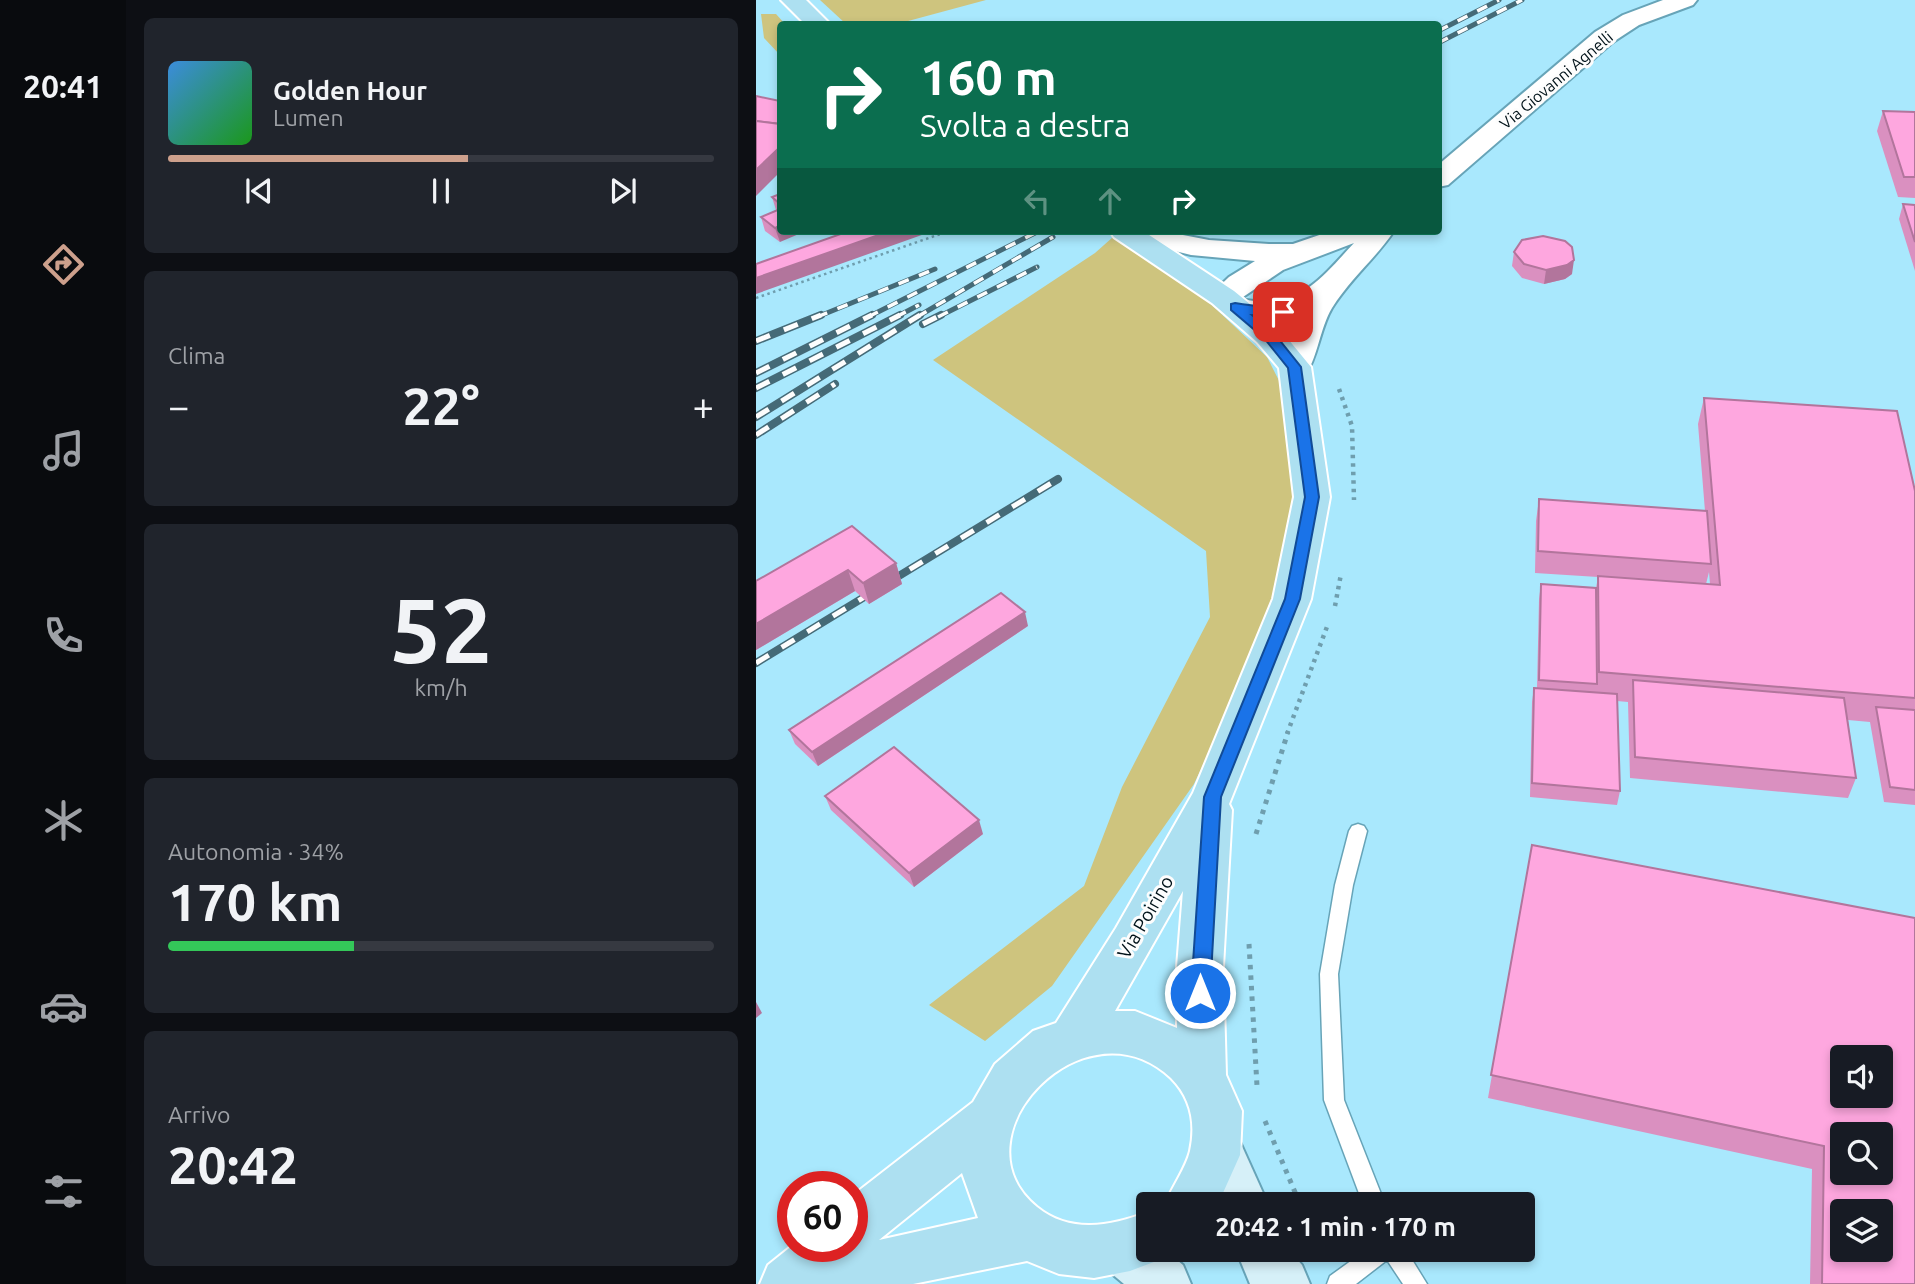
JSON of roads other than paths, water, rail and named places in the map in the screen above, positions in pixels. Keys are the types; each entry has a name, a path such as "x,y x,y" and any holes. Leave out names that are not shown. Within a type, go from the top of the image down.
{"main road":[{"path":"793,0 815,21"},
{"path":"1132,235 1229,302 1268,335 1295,367"},
{"name":"Via Poirino","path":"1074,1036 1132,942 1212,797 1292,599 1312,497 1295,367"},
{"name":"Via Poirino","path":"1202,1073 1200,967 1212,797"},
{"name":"Via Poirino","path":"1136,1244 1091,1253 1057,1249 1028,1235 1004,1212 989,1184 984,1152 989,1119 1003,1091 1022,1067 1046,1049 1074,1036 1110,1030 1146,1034 1178,1049 1202,1073 1213,1096 1220,1122 1218,1150 1207,1182 1200,1192"},
{"path":"868,1216 989,1119"},
{"name":"Via Poirino","path":"1218,1150 1237,1192"},
{"path":"825,1284 905,1259 1028,1235"},
{"path":"787,1284 813,1262"},
{"name":"Via Poirino","path":"1149,1262 1164,1284"},
{"path":"1267,1262 1283,1284"}],"street":[{"name":"Via Giovanni Agnelli","path":"1442,176 1604,37 1631,20 1685,0"},
{"path":"1141,235 1188,248 1215,252 1292,252"},
{"path":"1328,289 1283,312 1263,313 1229,302 1253,272 1292,252 1349,235"},
{"path":"1295,367 1299,338 1328,289 1376,235"}],"lane":[{"path":"1358,831 1344,885 1329,974 1334,1100 1369,1192"},
{"path":"1338,1284 1367,1262"},
{"path":"1401,1262 1416,1284"}],"railway":[{"path":"1442,29 1499,0"},
{"path":"1442,41 1522,0"},
{"path":"868,317 1031,235"},
{"path":"917,317 1053,237"},
{"path":"938,317 1037,267"},
{"path":"817,317 935,269"},
{"path":"896,317 919,305"},
{"path":"756,341 821,315"},
{"path":"868,317 872,315"},
{"path":"756,388 900,315"},
{"path":"756,417 920,315"},
{"path":"923,324 941,315"},
{"path":"756,373 868,317"},
{"path":"756,435 835,384"},
{"path":"756,663 1058,479"}]}
